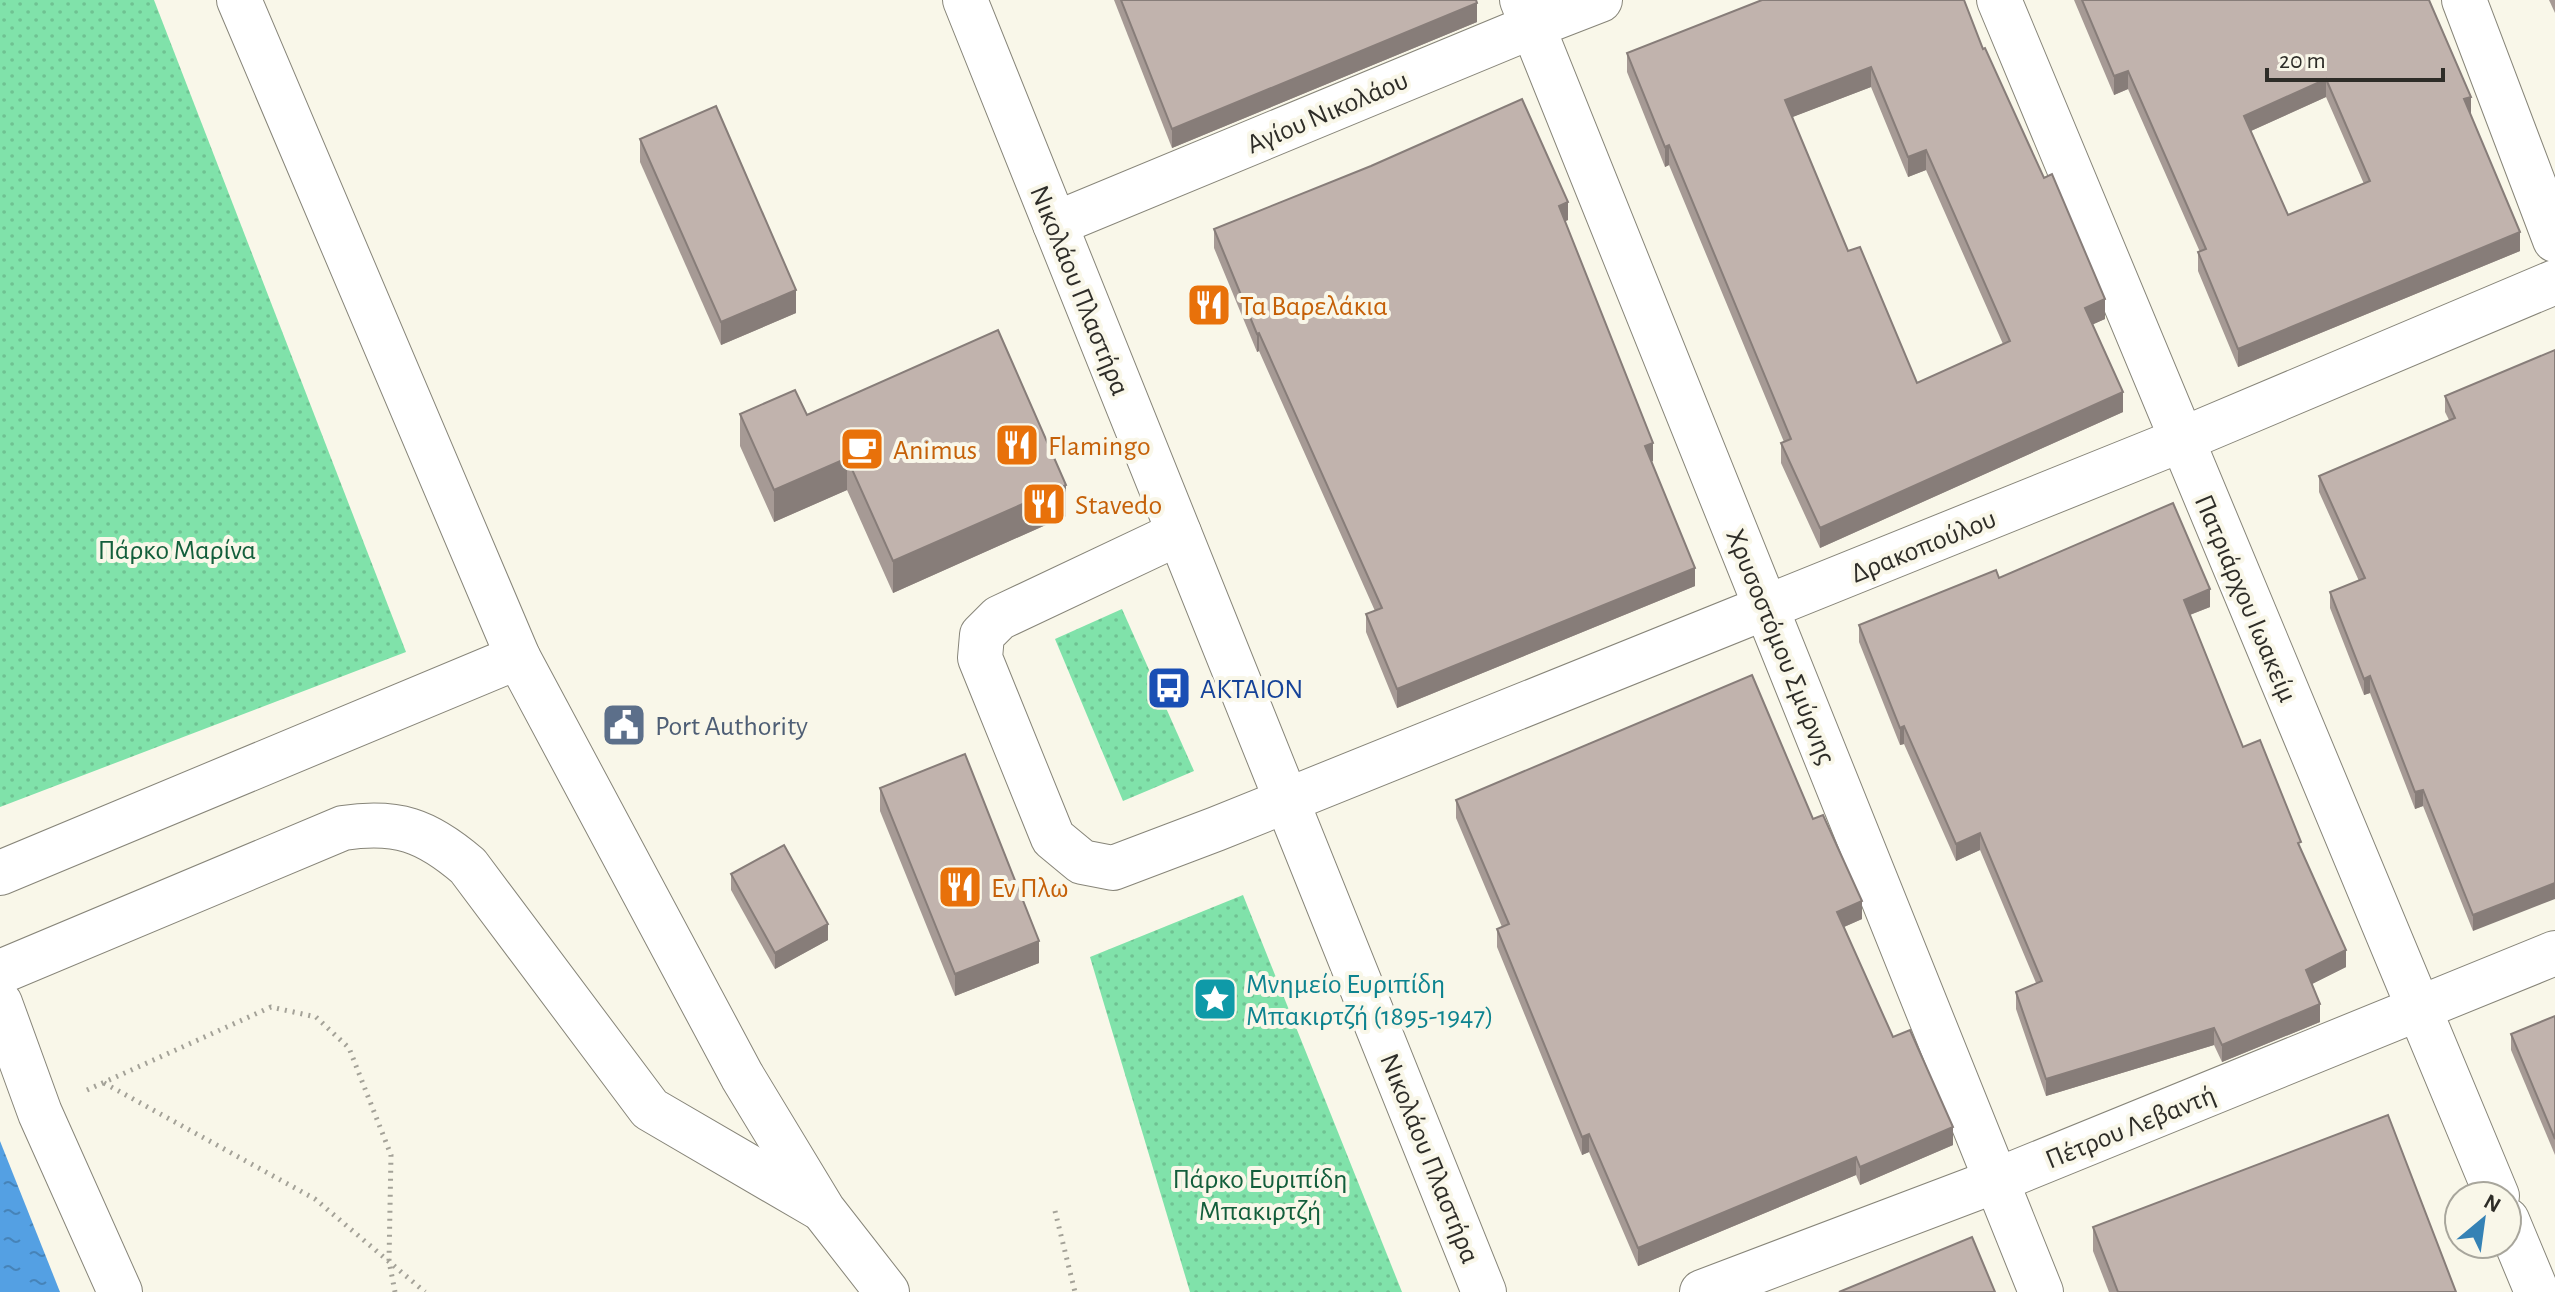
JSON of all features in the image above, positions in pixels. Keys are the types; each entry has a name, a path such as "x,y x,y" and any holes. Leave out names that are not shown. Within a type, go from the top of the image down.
{"street":[{"path":"239,0 518,657 742,1076 823,1210 887,1292"},
{"name":"Νικολάου Πλαστήρα","path":"965,0 1484,1292"},
{"name":"Αγίου Νικολάου","path":"1055,224 1527,13 1600,0"},
{"name":"Πατριάρχου Ιωακείμ","path":"1999,0 2490,1180"},
{"path":"2464,0 2555,240"},
{"name":"Χρυσοστόμου Σμύρνης","path":"1527,13 2041,1292"},
{"name":"Δρακοπούλου","path":"1179,533 999,618 982,635 980,658 1053,838 1082,862 1113,868 2181,440 2555,282"},
{"path":"0,873 518,657"},
{"path":"0,972 343,828 369,824 395,825 420,833 446,847 468,866 650,1109 823,1210"},
{"name":"Πέτρου Λεβαντή","path":"1702,1292 1995,1181 2555,953"},
{"path":"0,1003 40,1113 120,1292"},
{"path":"2523,1258 2537,1292"}],"path":[{"path":"40,1113 271,1007 316,1017 349,1048 391,1155 389,1261 395,1292"},
{"path":"103,1082 315,1199 425,1292"},
{"path":"1055,1211 1075,1292"}],"green space":[{"name":"Πάρκο Μαρίνα","path":"0,0 154,0 406,652 0,807"},
{"path":"1122,609 1194,771 1123,801 1055,639"},
{"name":"Πάρκο Ευριπίδη Μπακιρτζή","path":"1243,895 1402,1292 1190,1292 1090,957"}],"water":[{"path":"0,1141 60,1292 0,1292"}],"building":[{"path":"1121,0 1476,0 1477,3 1172,129"},
{"path":"1762,0 1964,0 1983,49 2044,178 2052,174 2105,299 2085,308 2123,392 1820,528 1781,443 1791,439 1669,145 1665,147 1627,53","holes":["1871,67 1908,157 1926,150 2010,341 1917,383 1860,247 1848,251 1785,100"]},
{"path":"2082,0 2429,0 2471,97 2464,99 2520,232 2238,349 2198,252 2206,249 2128,71 2114,76","holes":["2326,79 2370,181 2288,215 2244,116"]},
{"path":"1522,99 1568,202 1559,206 1653,443 1645,446 1695,568 1397,689 1366,614 1382,608 1257,334 1214,229 1371,166"},
{"path":"716,106 796,290 721,322 640,139"},
{"path":"998,330 1066,485 893,561 847,458 774,490 740,414 795,390 807,415"},
{"path":"2555,350 2555,883 2473,915 2423,790 2415,792 2370,676 2364,679 2330,592 2365,578 2319,476 2455,418 2445,396"},
{"path":"2173,503 2210,589 2184,600 2243,747 2260,740 2301,842 2298,843 2346,950 2306,970 2320,1004 2222,1045 2214,1028 2046,1079 2016,992 2042,981 1980,833 1956,844 1904,726 1900,728 1859,625 1996,570 1999,578"},
{"path":"1752,675 1813,819 1823,815 1862,901 1837,912 1893,1037 1910,1030 1953,1127 1860,1167 1856,1157 1638,1248 1589,1134 1582,1137 1497,929 1509,924 1456,800"},
{"name":"Εν Πλω","path":"965,754 1039,941 955,974 880,788"},
{"path":"784,845 828,924 775,953 731,874"},
{"path":"2555,1016 2555,1139 2511,1034"},
{"path":"2388,1115 2456,1292 2118,1292 2093,1227"},
{"path":"1972,1237 1995,1292 1839,1292"}],"place":[{"name":"Τα Βαρελάκια","path":"1209,305"},
{"name":"Flamingo","path":"1017,445"},
{"name":"Animus","path":"862,449"},
{"name":"Stavedo","path":"1044,504"},
{"name":"ΑΚΤΑΙΟΝ","path":"1169,688"},
{"name":"Port Authority","path":"624,725"},
{"name":"Εν Πλω","path":"960,887"},
{"name":"Μνημείο Ευριπίδη Μπακιρτζή (1895-1947)","path":"1215,999"}]}
